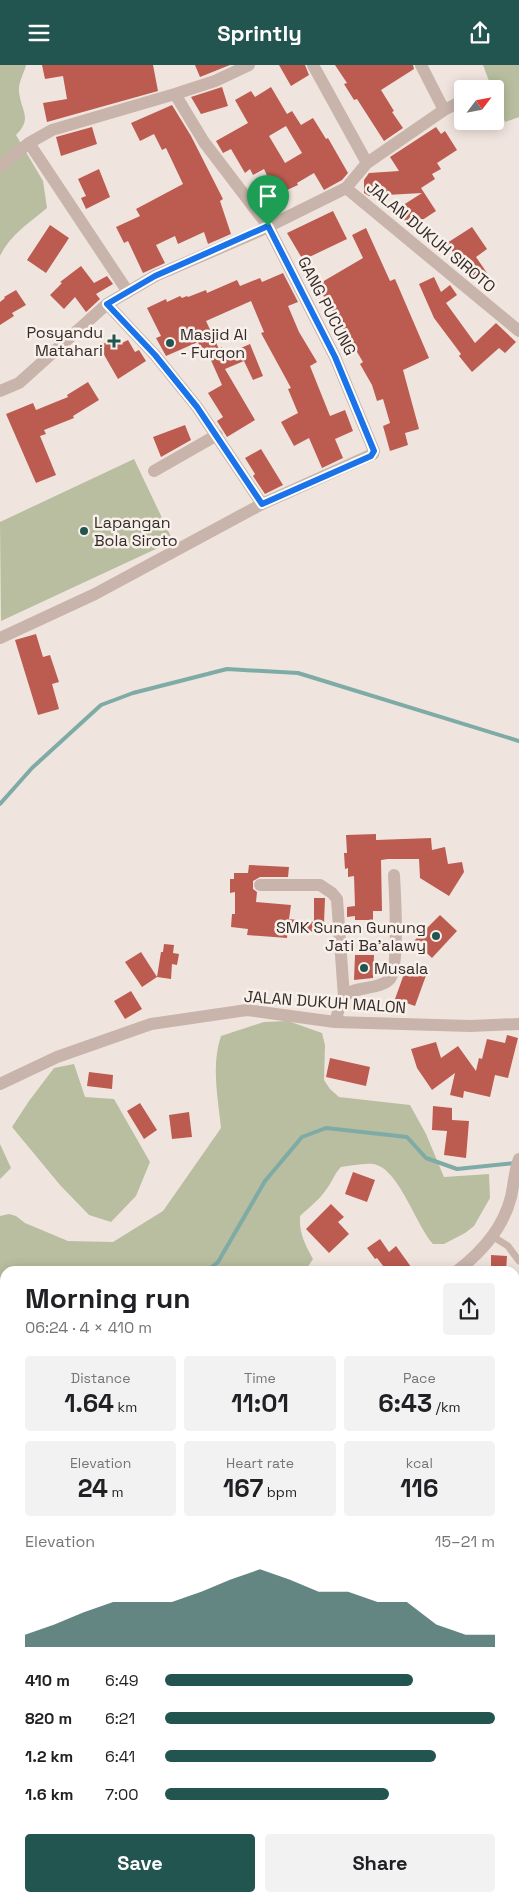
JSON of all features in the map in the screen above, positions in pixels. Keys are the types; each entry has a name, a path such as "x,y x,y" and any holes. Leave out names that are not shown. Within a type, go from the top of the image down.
{"street":[{"path":"0,165 29,143 52,131 215,81 249,65"},
{"name":"JALAN DUKUH SIROTO","path":"313,65 368,163"},
{"path":"421,65 444,110"},
{"path":"175,94 204,143 268,226"},
{"name":"JALAN DUKUH SIROTO","path":"0,391 19,383 107,304 155,276 268,226 346,187 368,163 454,105"},
{"path":"29,143 128,292"},
{"name":"JALAN DUKUH SIROTO","path":"346,187 519,331"},
{"name":"GANG PUCUNG","path":"262,504 371,456 374,451 335,357 268,226"},
{"path":"0,638 95,594 262,504 197,407 155,355 107,304"},
{"path":"154,471 217,435"},
{"path":"344,997 351,992 385,984 393,975 396,921 394,875"},
{"path":"260,885 320,885 337,899 344,997 335,1023"},
{"name":"JALAN DUKUH MALON","path":"0,1084 57,1057 151,1024 247,1010 335,1023 470,1026 519,1024"},
{"path":"463,1266 480,1253 505,1217 517,1164"}],"lane":[{"path":"492,1236 508,1247 519,1261"}],"green space":[{"path":"0,65 26,65 19,88 25,119 24,124 16,135 43,181 47,208 9,242 0,256"},
{"path":"483,65 519,65 519,117 505,122 504,80 489,80"},
{"name":"Lapangan Bola Siroto","path":"134,459 173,541 1,621 0,522"},
{"path":"288,1021 322,1033 325,1045 324,1080 339,1097 410,1105 426,1134 444,1177 489,1174 490,1198 474,1226 444,1244 433,1244 391,1175 373,1164 361,1164 341,1167 322,1195 300,1216 305,1244 313,1259 308,1266 0,1266 0,1216 9,1214 16,1216 25,1223 68,1241 113,1242 163,1211 221,1128 216,1058 221,1036 264,1022"},
{"path":"74,1064 85,1097 114,1099 150,1162 136,1196 111,1222 89,1215 60,1185 12,1127 54,1068"},
{"path":"0,1144 11,1168 0,1179"}],"building":[{"path":"42,65 153,65 158,91 47,122 43,103 67,99 63,76 45,79"},
{"path":"195,65 230,65 200,77"},
{"path":"279,65 305,65 309,75 291,86"},
{"path":"335,65 413,65 414,69 381,90 394,111 392,112 403,128 384,141 357,99 354,100 344,84 347,83"},
{"path":"222,87 228,106 201,114 191,97"},
{"path":"271,87 287,114 292,111 301,125 313,118 326,139 328,138 348,173 342,180 324,190 314,173 297,183 298,185 276,195 264,169 253,175 250,169 245,173 231,149 223,153 216,141 248,123 235,100 251,91 255,97","holes":["286,126 302,153 285,163 269,136"]},
{"path":"172,105 191,136 223,199 220,201 231,234 208,244 204,232 178,244 175,236 156,245 165,263 143,273 128,241 124,243 116,227 140,216 136,209 183,184 166,148 162,150 154,134 140,141 131,123"},
{"path":"92,127 97,144 61,156 56,137"},
{"path":"436,127 441,134 445,131 457,150 437,163 441,169 432,174 435,179 421,188 436,211 410,228 397,209 422,193 369,196 364,193 364,180 369,173 399,171 390,157"},
{"path":"99,169 110,197 86,209 81,198 86,196 78,179"},
{"path":"333,211 347,239 303,260 287,233"},
{"path":"50,225 69,238 46,273 27,260"},
{"path":"472,227 487,249 476,257 487,273 475,281 458,255 456,257 447,243"},
{"path":"366,228 390,281 395,279 429,358 403,370 419,429 405,433 408,445 390,451 383,426 390,423 383,399 377,401 372,385 360,364 363,362 317,285 363,258 352,235"},
{"path":"81,266 94,283 107,276 113,284 96,294 100,299 86,312 75,297 64,309 50,295 62,283 60,282"},
{"path":"283,273 298,302 288,306 299,332 317,362 310,366 330,416 345,410 353,431 335,439 343,458 322,468 309,438 294,446 281,422 298,413 288,389 291,388 261,333 264,332 251,301 206,321 219,349 222,347 225,355 250,344 263,376 253,380 244,361 225,369 255,420 227,437 217,421 223,417 208,393 222,385 206,349 201,351 198,342 166,356 156,338 161,336 147,308 166,299 167,302 180,296 182,298 188,297 206,290 207,293 237,280 240,286 260,278 262,282"},
{"path":"434,277 441,292 450,285 457,295 446,303 475,343 496,323 516,342 505,353 499,348 472,372 434,318 419,284"},
{"path":"16,290 26,305 12,313 14,316 0,325 0,302 4,297"},
{"path":"117,337 120,344 128,340 135,352 139,350 146,361 118,379 99,346"},
{"path":"88,382 99,400 73,416 74,418 44,430 46,434 40,436 56,475 36,483 6,414 33,403 36,410 68,397 67,395"},
{"path":"185,425 191,440 161,457 153,437"},
{"path":"261,449 283,485 265,494 253,476 255,474 245,458"},
{"path":"36,634 43,657 50,655 59,682 52,684 59,709 38,715 15,640"},
{"path":"376,834 376,840 431,838 432,850 445,847 448,864 462,862 464,872 449,896 420,878 419,859 381,860 382,911 373,911 373,920 355,920 355,916 347,917 347,907 355,906 354,876 348,877 348,868 345,869 344,853 347,853 346,835"},
{"path":"249,865 289,867 288,877 260,877 253,881 253,889 257,892 256,902 291,905 289,919 314,922 314,898 325,898 324,923 331,924 331,934 288,929 287,938 247,935 248,929 231,927 232,914 235,914 235,892 230,893 230,879 234,879 234,873 248,873"},
{"name":"SMK Sunan Gunung Jati Ba'alawy","path":"440,915 457,931 432,958 414,941"},
{"path":"164,944 174,945 173,953 179,954 177,965 172,964 171,979 157,977"},
{"path":"141,952 157,977 142,987 125,962"},
{"name":"Musala","path":"355,955 374,955 373,978 354,980"},
{"path":"413,964 428,970 415,1006 395,999 404,974 409,975"},
{"path":"131,991 142,1009 125,1019 114,1001"},
{"path":"507,1035 518,1038 508,1078 495,1075 490,1097 464,1091 463,1098 450,1095 455,1073 432,1090 417,1068 411,1049 436,1042 441,1058 458,1046 476,1071 479,1058 482,1059 487,1039 505,1043"},
{"path":"330,1058 370,1067 366,1086 326,1077"},
{"path":"89,1072 113,1075 112,1089 87,1086"},
{"path":"140,1103 157,1130 144,1139 127,1111"},
{"path":"433,1106 452,1108 452,1120 469,1121 466,1158 444,1155 447,1131 432,1130"},
{"path":"189,1112 192,1137 172,1139 169,1115"},
{"path":"353,1172 375,1180 367,1202 345,1194"},
{"path":"331,1204 344,1217 338,1222 349,1234 329,1253 306,1229"},
{"path":"380,1239 389,1252 396,1246 410,1266 383,1266 367,1248"},
{"path":"491,1255 507,1256 506,1266 491,1266"}],"waterway":[{"path":"0,804 32,768 101,705 133,693 227,669 298,673 519,741"},
{"path":"213,1266 218,1262 265,1181 302,1137 326,1128 407,1137 426,1158 457,1169 516,1163"}],"place":[{"name":"Posyandu Matahari","path":"114,341"},
{"name":"Masjid Al - Furqon","path":"170,343"},
{"name":"Lapangan Bola Siroto","path":"84,531"},
{"name":"SMK Sunan Gunung Jati Ba'alawy","path":"436,936"},
{"name":"Musala","path":"364,968"}],"route":[{"path":"268,226 335,357 374,451 371,456 262,504 197,407 155,355 107,304 155,276 268,226"}]}
